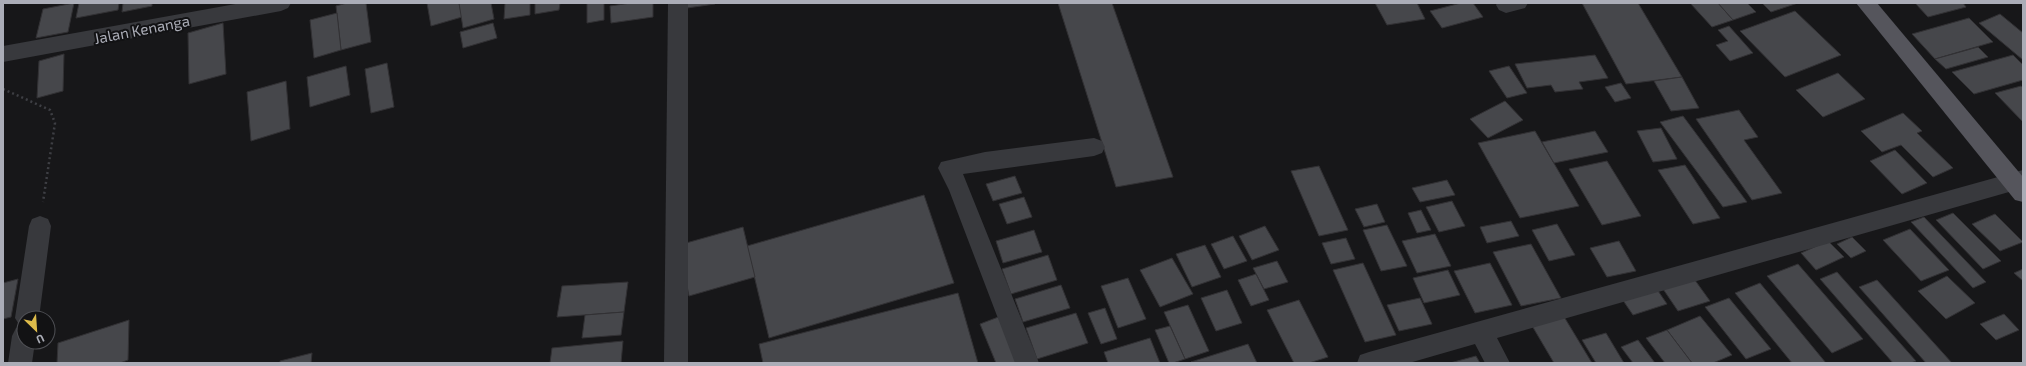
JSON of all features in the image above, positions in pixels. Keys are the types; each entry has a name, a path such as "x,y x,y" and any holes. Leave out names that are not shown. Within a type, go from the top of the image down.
{"main road":[{"path":"1866,3 2020,185"}],"street":[{"name":"Jalan Kenanga","path":"3,54 72,43 281,3"},
{"path":"676,363 678,3"},
{"path":"1028,363 960,190 949,168 982,160 1068,152 1094,147"},
{"path":"1369,363 1481,331 2020,185"},
{"path":"28,310 40,226"},
{"path":"1481,331 1498,363"},
{"path":"20,363 22,350"}],"path":[{"path":"3,89 50,110 55,123 40,226"}],"building":[{"path":"74,3 68,32 36,38 43,9"},
{"path":"79,3 119,3 118,10 76,18"},
{"path":"123,3 152,3 152,6 122,12"},
{"path":"347,3 366,3 371,42 341,50 336,6"},
{"path":"427,3 459,3 462,17 431,26"},
{"path":"459,3 491,3 494,19 463,28"},
{"path":"505,3 530,3 530,15 504,19"},
{"path":"535,3 560,3 559,10 535,14"},
{"path":"587,3 604,3 604,20 587,23"},
{"path":"631,3 653,3 653,17 611,23 610,6"},
{"path":"687,3 715,3 715,4 687,8"},
{"path":"1058,3 1112,3 1173,177 1116,187"},
{"path":"1375,3 1417,3 1425,19 1387,25"},
{"path":"1461,3 1473,3 1483,17 1442,28 1430,11"},
{"path":"1582,3 1638,3 1682,77 1626,84"},
{"path":"1690,3 1718,3 1733,20 1712,27"},
{"path":"1718,3 1747,3 1756,12 1733,20"},
{"path":"1762,3 1798,3 1771,12"},
{"path":"1915,3 1963,3 1966,7 1928,17"},
{"path":"1795,11 1841,55 1785,77 1740,31"},
{"path":"337,13 341,50 314,58 310,20"},
{"path":"2000,14 2023,33 2023,60 1979,23"},
{"path":"1969,18 1993,42 1935,59 1912,34"},
{"path":"223,23 226,74 189,84 188,33"},
{"path":"493,23 497,38 463,48 460,32"},
{"path":"1729,26 1753,53 1730,61 1716,45 1728,41 1718,30"},
{"path":"1978,47 1988,57 1946,69 1935,59"},
{"path":"64,54 63,91 37,98 39,61"},
{"path":"1595,55 1608,78 1579,82 1583,89 1555,92 1551,85 1527,88 1515,64"},
{"path":"2013,55 2023,65 2023,80 1974,94 1952,72"},
{"path":"387,63 394,107 371,113 365,69"},
{"path":"346,66 350,95 310,107 307,77"},
{"path":"1509,66 1527,93 1507,98 1489,71"},
{"path":"1838,73 1865,99 1823,117 1796,90"},
{"path":"1682,77 1699,108 1671,111 1654,81"},
{"path":"286,81 290,129 251,141 247,92"},
{"path":"1621,83 1631,98 1615,102 1605,87"},
{"path":"2021,86 2023,88 2023,122 1995,93"},
{"path":"1505,101 1523,120 1488,138 1470,119"},
{"path":"1739,110 1758,137 1744,140 1782,193 1752,200 1696,119"},
{"path":"1903,113 1922,131 1917,133 1953,168 1933,177 1901,145 1882,152 1861,131"},
{"path":"1683,116 1747,202 1723,207 1660,122"},
{"path":"1661,128 1677,159 1653,162 1637,131"},
{"path":"1535,131 1579,206 1520,218 1478,143"},
{"path":"1595,131 1608,152 1554,163 1542,142"},
{"path":"1895,150 1927,183 1902,194 1870,161"},
{"path":"1607,161 1641,216 1602,225 1569,169"},
{"path":"1685,165 1720,218 1693,224 1658,170"},
{"path":"1319,166 1348,230 1319,236 1291,171"},
{"path":"1015,176 1022,193 993,201 986,184"},
{"path":"1447,180 1455,195 1420,202 1412,188"},
{"path":"924,195 954,283 769,338 747,246"},
{"path":"1024,197 1032,217 1007,224 999,204"},
{"path":"1452,201 1465,226 1439,232 1426,207"},
{"path":"1377,204 1385,222 1364,227 1355,209"},
{"path":"1421,210 1431,230 1417,233 1408,213"},
{"path":"1953,213 2001,261 1983,269 1936,220"},
{"path":"1995,214 2023,242 2000,251 1972,224"},
{"path":"1924,217 1986,282 1973,288 1911,222"},
{"path":"1511,221 1519,236 1487,243 1480,227"},
{"path":"1557,224 1575,255 1549,261 1532,230"},
{"path":"1387,225 1407,266 1381,271 1363,230"},
{"path":"1265,226 1279,250 1252,260 1239,236"},
{"path":"743,227 755,277 689,296 679,245"},
{"path":"1910,229 1949,270 1921,281 1883,240"},
{"path":"1034,230 1042,252 1003,263 996,241"},
{"path":"1435,234 1451,266 1417,273 1402,241"},
{"path":"1233,236 1247,261 1224,269 1211,244"},
{"path":"1852,237 1866,251 1851,258 1837,244"},
{"path":"1346,238 1355,259 1331,264 1322,243"},
{"path":"1619,241 1636,271 1607,277 1590,248"},
{"path":"1828,241 1844,257 1816,270 1801,253"},
{"path":"1531,244 1561,298 1521,306 1493,252"},
{"path":"1205,245 1221,277 1192,287 1176,254"},
{"path":"1048,255 1057,280 1011,294 1002,269"},
{"path":"1172,258 1193,294 1160,307 1140,270"},
{"path":"1277,261 1288,282 1264,289 1253,268"},
{"path":"1363,263 1396,335 1365,342 1333,270"},
{"path":"1490,263 1512,305 1475,313 1454,271"},
{"path":"1798,264 1863,339 1832,353 1767,276"},
{"path":"2023,269 2023,281 2014,273"},
{"path":"1448,270 1460,295 1424,303 1413,278"},
{"path":"1837,272 1916,361 1911,363 1893,363 1820,279"},
{"path":"1256,274 1269,300 1251,306 1238,280"},
{"path":"1692,276 1710,301 1678,311 1661,286"},
{"path":"1947,276 1975,303 1946,319 1918,291"},
{"path":"1128,278 1146,319 1118,328 1101,286"},
{"path":"18,279 11,317 3,319 3,283"},
{"path":"1877,280 1952,363 1926,363 1859,287"},
{"path":"628,282 624,312 557,317 562,286"},
{"path":"1760,283 1826,363 1792,363 1735,293"},
{"path":"1061,285 1070,308 1023,322 1015,299"},
{"path":"1654,285 1667,304 1633,315 1620,296"},
{"path":"1227,290 1242,323 1216,331 1201,298"},
{"path":"958,293 978,363 763,363 759,344"},
{"path":"1420,298 1432,324 1399,331 1387,305"},
{"path":"1729,298 1771,349 1746,359 1705,307"},
{"path":"1299,300 1328,357 1309,363 1294,363 1267,310"},
{"path":"1188,305 1209,351 1185,359 1164,312"},
{"path":"1105,308 1117,339 1101,344 1088,313"},
{"path":"624,312 621,335 582,338 585,315"},
{"path":"1076,313 1088,343 1037,359 1026,328"},
{"path":"2004,314 2019,330 1996,340 1980,324"},
{"path":"1563,315 1592,363 1554,363 1531,324"},
{"path":"1001,316 1021,363 996,363 980,324"},
{"path":"1700,316 1732,355 1713,363 1692,363 1667,330"},
{"path":"129,320 128,360 120,363 57,363 58,343"},
{"path":"1170,326 1185,359 1173,363 1169,363 1155,330"},
{"path":"1667,330 1692,363 1665,363 1646,338"},
{"path":"1606,333 1624,363 1596,363 1582,340"},
{"path":"1150,338 1160,363 1108,363 1104,352"},
{"path":"1638,340 1655,363 1633,363 1621,347"},
{"path":"623,341 621,363 550,363 552,348"},
{"path":"1248,344 1257,363 1191,362"},
{"path":"312,353 311,363 280,363 280,361"},
{"path":"1476,356 1480,363 1450,363"}]}
